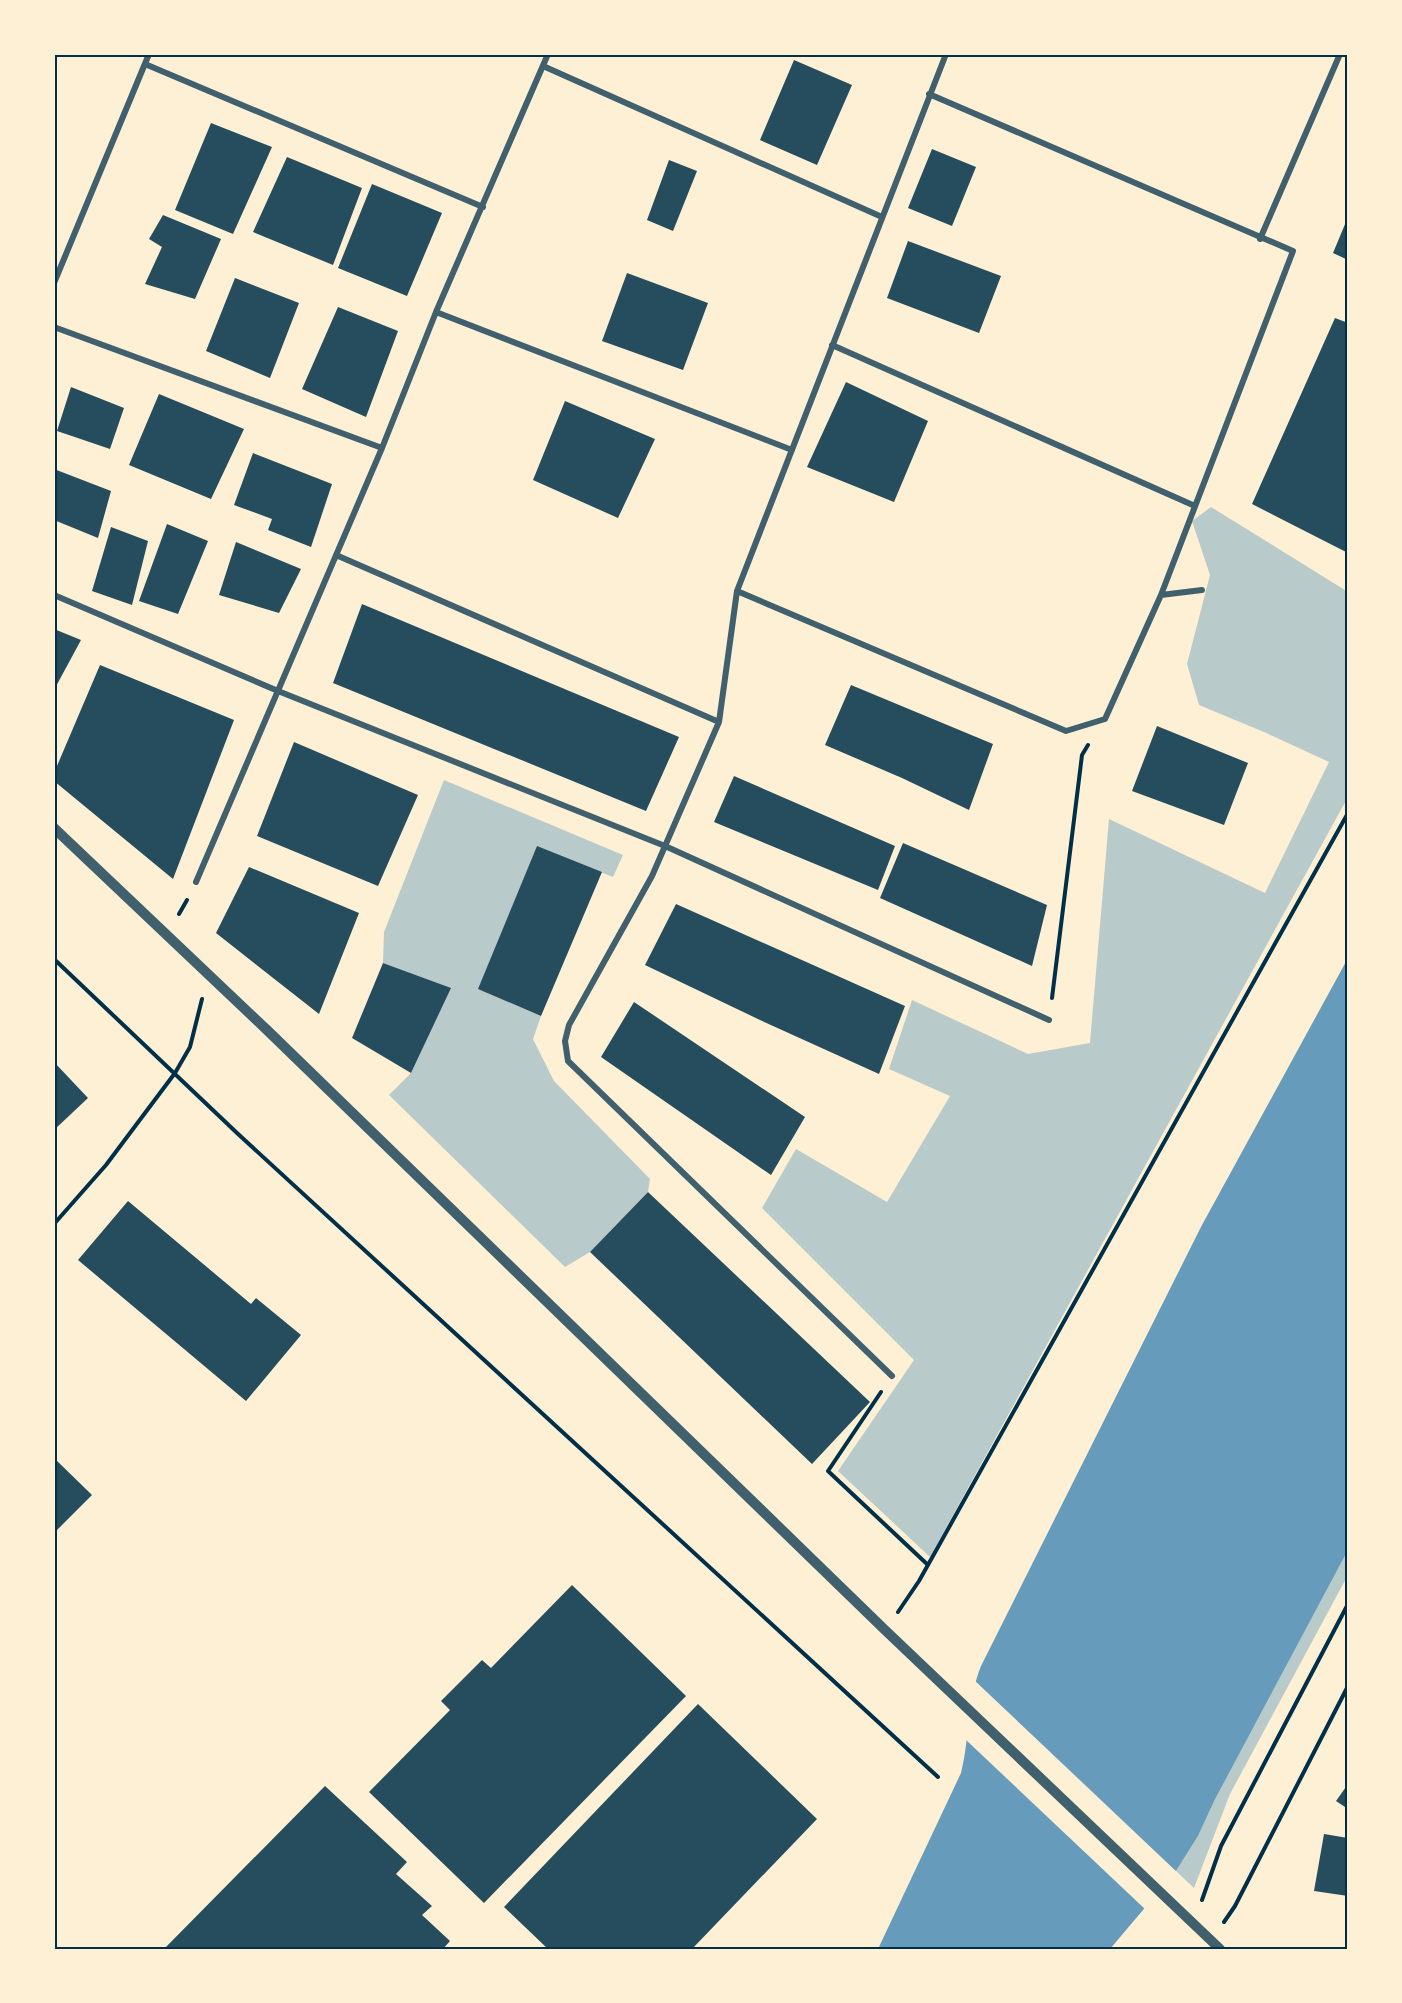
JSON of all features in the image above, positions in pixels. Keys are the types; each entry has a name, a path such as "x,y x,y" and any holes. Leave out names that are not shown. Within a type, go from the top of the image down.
{"street":[{"path":"54,283 149,54"},
{"path":"196,882 382,448 436,312 548,54"},
{"path":"892,1376 568,1061 565,1041 569,1024 652,876 719,722 737,591 946,54"},
{"path":"1260,239 1340,54"},
{"path":"145,64 483,207"},
{"path":"543,66 882,218"},
{"path":"737,591 1066,730 1105,719 1161,595 1293,251 1260,239 929,94"},
{"path":"436,312 792,450"},
{"path":"54,327 382,448"},
{"path":"832,345 1195,506"},
{"path":"336,555 719,722"},
{"path":"1161,595 1202,590"},
{"path":"54,595 278,692 665,846 1049,1020"},
{"path":"54,828 209,975 885,1630 1220,1949"}],"path":[{"path":"1049,1020 1082,755 1105,719"},
{"path":"885,1630 928,1565 1348,813"},
{"path":"167,936 196,882"},
{"path":"54,958 175,1073 938,1777"},
{"path":"54,1224 106,1166 175,1073 190,1047 209,975"},
{"path":"892,1376 828,1471 928,1565"},
{"path":"1200,1908 1221,1846 1348,1604"},
{"path":"1236,1906 1348,1686"}],"shaded area":[{"path":"1211,507 1348,592 1348,797 930,1557 838,1471 914,1360 762,1208 796,1149 887,1202 950,1096 889,1069 912,1000 1028,1054 1090,1043 1109,819 1265,893 1329,762 1199,705 1187,664 1210,575 1192,521"},
{"path":"444,780 623,855 613,877 537,847 479,989 541,1016 533,1039 554,1081 650,1179 648,1192 590,1252 565,1267 389,1095 411,1073 450,988 383,963 384,932"},
{"path":"1348,1550 1348,1575 1230,1794 1194,1888 1176,1871 1198,1836 1213,1801"}],"water":[{"path":"1348,958 1348,1550 1214,1801 1198,1836 1176,1871 1110,1949 878,1949 961,1773 973,1692 981,1666 1202,1225"}],"pier":[{"path":"973,1679 1178,1873 1146,1910 965,1739"}],"building":[{"path":"794,60 852,85 817,165 760,140"},
{"path":"211,123 272,147 233,234 175,210"},
{"path":"932,149 976,167 952,226 908,208"},
{"path":"287,157 362,188 333,265 253,232"},
{"path":"669,160 697,171 673,231 647,220"},
{"path":"372,184 442,213 407,296 338,268"},
{"path":"163,215 221,239 195,299 145,284 162,247 149,239"},
{"path":"1348,217 1348,260 1333,253"},
{"path":"908,241 1001,276 979,333 887,298"},
{"path":"627,273 708,303 683,370 602,341"},
{"path":"235,278 299,303 270,378 206,351"},
{"path":"338,307 398,331 366,417 302,389"},
{"path":"1335,318 1348,323 1348,553 1252,504"},
{"path":"846,382 928,421 894,502 807,467"},
{"path":"71,387 124,408 110,449 57,431"},
{"path":"159,394 244,429 211,499 129,465"},
{"path":"565,401 655,439 618,518 533,480"},
{"path":"253,453 332,484 311,547 268,530 272,519 234,505"},
{"path":"54,469 111,491 98,538 54,520"},
{"path":"167,524 208,541 178,614 139,601"},
{"path":"111,527 148,541 132,605 92,591"},
{"path":"236,542 301,569 279,613 219,595"},
{"path":"362,604 679,737 646,811 333,683"},
{"path":"54,629 81,640 54,690"},
{"path":"100,665 234,720 173,879 54,781 54,773"},
{"path":"851,685 993,744 969,810 825,745"},
{"path":"1157,726 1248,763 1224,825 1132,791"},
{"path":"294,742 418,795 378,886 257,836"},
{"path":"734,776 895,846 878,890 714,822"},
{"path":"903,843 1047,905 1032,966 880,898"},
{"path":"537,846 602,872 541,1016 478,989"},
{"path":"249,867 359,913 319,1014 216,933"},
{"path":"676,904 905,1006 879,1074 645,965"},
{"path":"383,963 451,988 411,1073 352,1038"},
{"path":"634,1002 805,1117 771,1175 601,1057"},
{"path":"54,1062 88,1098 54,1130"},
{"path":"648,1192 870,1402 812,1464 590,1252"},
{"path":"128,1201 251,1304 256,1298 301,1335 246,1401 78,1260"},
{"path":"54,1458 92,1495 54,1533"},
{"path":"572,1585 686,1696 484,1903 369,1792 450,1710 441,1701 482,1660 491,1668"},
{"path":"698,1704 817,1819 692,1949 548,1949 504,1907"},
{"path":"1348,1784 1348,1809 1336,1801"},
{"path":"325,1786 407,1862 396,1874 432,1906 422,1915 450,1941 443,1949 164,1949"},
{"path":"1324,1834 1348,1838 1348,1896 1314,1891"}]}
